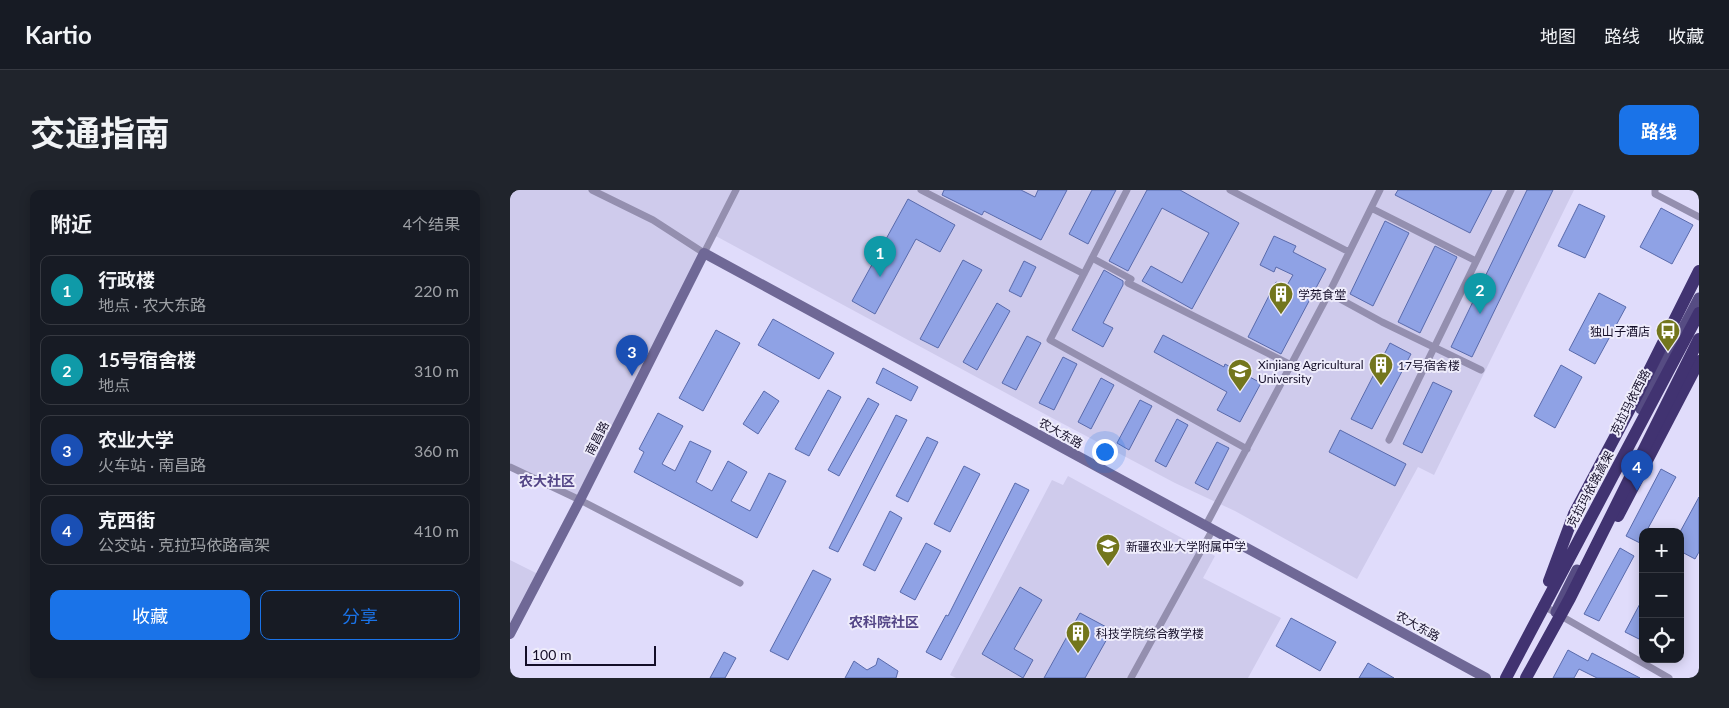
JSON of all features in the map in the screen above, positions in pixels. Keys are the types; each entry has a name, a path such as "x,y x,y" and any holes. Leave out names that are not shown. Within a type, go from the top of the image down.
{"highway":[{"path":"1529,632 1574,514 1634,401 1699,270"},
{"name":"克拉玛依路高架","path":"1504,678 1699,313"},
{"path":"1570,598 1699,339"},
{"path":"1533,678 1699,361"},
{"path":"1524,678 1617,516"}],"main road":[{"name":"南昌路","path":"510,634 580,500 704,253"},
{"name":"农大东路","path":"704,253 1486,678"},
{"name":"克拉玛依西路","path":"1504,678 1699,298"},
{"path":"1524,678 1598,529 1699,343"}],"street":[{"path":"592,190 653,220 704,253 736,190"},
{"path":"922,190 1084,274"},
{"path":"1127,190 1050,340 1247,449"},
{"path":"1230,190 1349,252"},
{"path":"1131,678 1380,190"},
{"path":"1389,440 1511,190"},
{"path":"1656,190 1655,194 1699,218"},
{"path":"1371,208 1476,261"},
{"path":"1092,258 1131,278 1128,283 1291,365"},
{"path":"1329,293 1481,370"},
{"path":"510,467 580,500 740,583"},
{"path":"1542,604 1669,678"}],"shaded area":[{"name":"Xinjiang Agricultural University","path":"510,190 1574,190 1434,475 1418,467 1357,579 1235,511 1175,483 1054,419 714,235 580,500 510,467"},
{"name":"新疆农业大学附属中学","path":"1068,476 1215,556 1203,578 1281,618 1248,678 956,678 950,675 1052,480 1063,485"},
{"path":"510,560 540,575 510,634"}],"building":[{"path":"944,190 1021,190 1035,197 1038,190 1067,190 1041,240 984,211 982,215 942,195"},
{"path":"1092,190 1116,190 1088,244 1069,234"},
{"path":"1147,190 1180,190 1239,223 1192,309 1142,281 1151,266 1182,283 1209,233 1162,208 1128,271 1109,261"},
{"path":"1398,190 1492,190 1470,233 1395,195"},
{"path":"1527,190 1553,190 1472,357 1451,347"},
{"path":"908,199 955,225 940,252 916,239 875,314 852,301"},
{"path":"1579,204 1605,216 1585,258 1558,246"},
{"path":"1661,208 1693,225 1672,264 1640,247"},
{"path":"1385,221 1409,233 1373,306 1350,294"},
{"name":"学苑食堂","path":"1274,236 1296,246 1293,252 1326,269 1281,354 1248,337 1276,282 1286,287 1293,275 1276,267 1274,272 1260,265"},
{"path":"1435,246 1457,257 1420,333 1398,322"},
{"path":"963,260 982,270 938,348 920,339"},
{"path":"1024,261 1036,267 1021,297 1009,291"},
{"path":"1104,270 1123,281 1123,285 1103,323 1113,328 1103,347 1072,330"},
{"path":"1599,293 1626,307 1595,364 1569,350"},
{"path":"997,303 1010,311 977,370 963,362"},
{"path":"773,319 834,353 819,379 758,345"},
{"path":"716,330 740,343 703,411 679,398"},
{"path":"1163,335 1224,367 1225,364 1261,383 1240,422 1217,410 1227,392 1154,352"},
{"path":"1027,336 1041,343 1016,390 1002,383"},
{"name":"17号宿舍楼","path":"1390,343 1411,354 1372,429 1351,419"},
{"path":"1063,357 1077,364 1054,410 1039,403"},
{"path":"1561,365 1582,377 1555,428 1534,416"},
{"path":"883,368 918,387 911,401 876,383"},
{"path":"1101,378 1114,385 1091,429 1078,422"},
{"path":"1433,382 1452,391 1422,453 1403,444"},
{"path":"828,390 841,397 809,456 795,449"},
{"path":"764,391 779,401 758,434 743,424"},
{"path":"868,398 879,404 839,476 828,470"},
{"path":"1140,400 1152,406 1129,450 1117,443"},
{"path":"658,413 683,426 662,464 675,471 690,441 711,451 696,482 712,491 728,461 747,472 731,501 750,511 769,473 786,481 757,538 634,472 644,452 639,449"},
{"path":"896,415 907,420 838,552 829,548"},
{"path":"1177,419 1188,425 1166,467 1155,461"},
{"path":"1340,430 1406,464 1395,486 1329,452"},
{"path":"927,437 938,442 908,502 896,496"},
{"path":"1217,442 1229,448 1208,490 1195,483"},
{"path":"964,466 980,474 950,532 934,524"},
{"path":"1661,469 1676,477 1648,528 1639,528 1639,542 1626,536"},
{"path":"1015,483 1029,490 941,660 926,652 946,615 948,616"},
{"path":"1699,497 1699,552 1695,559 1684,553 1684,528 1682,528"},
{"path":"890,511 902,518 875,571 863,565"},
{"path":"926,543 941,551 915,600 900,592"},
{"path":"1620,548 1634,556 1599,621 1584,614"},
{"path":"813,570 831,579 788,660 770,651"},
{"path":"1020,587 1042,600 1014,649 1033,660 1023,678 982,654"},
{"path":"1639,606 1639,639 1625,632"},
{"name":"科技学院综合教学楼","path":"1080,613 1112,630 1085,678 1044,678"},
{"path":"1291,618 1336,642 1320,671 1276,646"},
{"path":"1568,650 1588,661 1592,653 1640,678 1597,678 1579,669 1574,678 1553,678"},
{"path":"724,652 736,658 725,678 710,678"},
{"path":"878,658 898,671 896,678 845,678 854,661 867,670 876,665"},
{"path":"1368,663 1394,678 1359,678"}],"place":[{"name":"行政楼","path":"880,277"},
{"name":"15号宿舍楼","path":"1480,314"},
{"name":"学苑食堂","path":"1281,315"},
{"name":"独山子酒店","path":"1668,352"},
{"name":"农业大学","path":"632,376"},
{"name":"17号宿舍楼","path":"1381,386"},
{"name":"Xinjiang Agricultural University","path":"1240,392"},
{"name":"克西街","path":"1637,491"},
{"name":"新疆农业大学附属中学","path":"1108,567"},
{"name":"科技学院综合教学楼","path":"1078,654"}],"district":[{"name":"农大社区","path":"547,480"},
{"name":"农科院社区","path":"884,621"}]}
